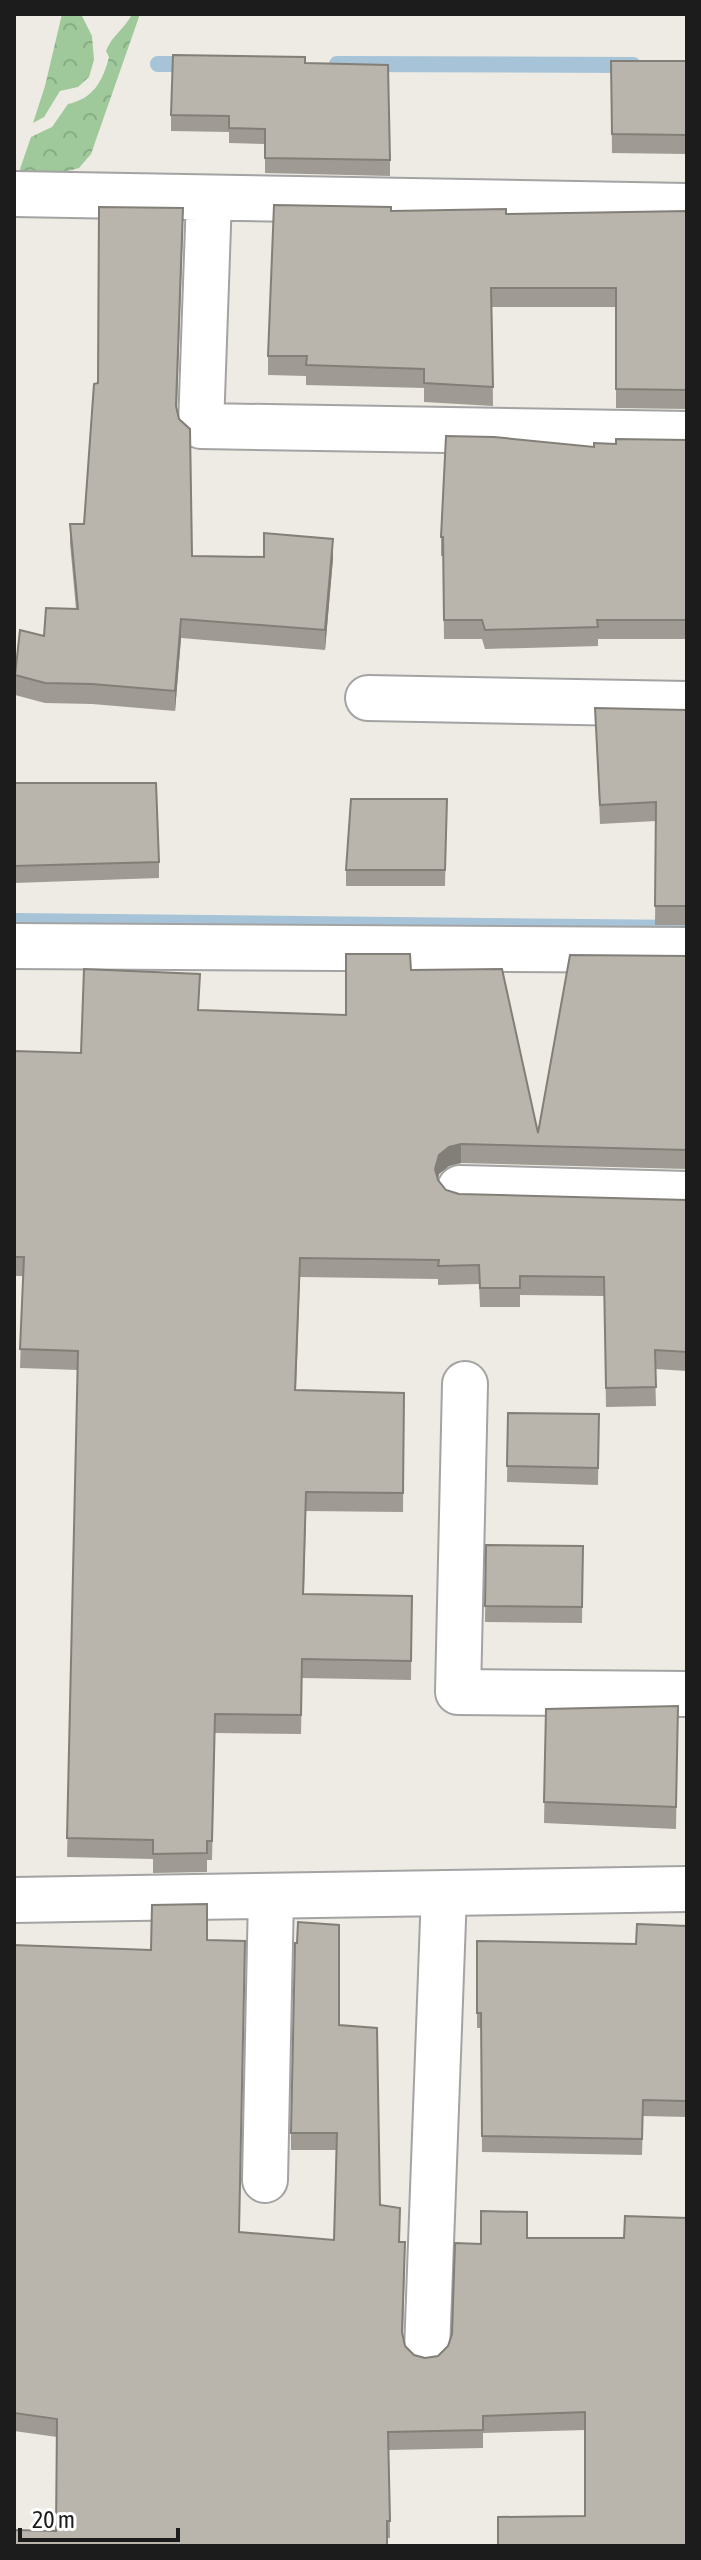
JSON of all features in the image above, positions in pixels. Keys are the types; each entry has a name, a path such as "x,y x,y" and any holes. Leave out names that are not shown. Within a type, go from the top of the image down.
{"street":[{"path":"14,194 687,206"},
{"path":"209,198 201,426 687,434"},
{"path":"368,698 687,704"},
{"path":"14,946 687,950"},
{"path":"460,1188 687,1194"},
{"path":"465,1384 458,1692 687,1694"},
{"path":"14,1900 687,1889"},
{"path":"427,2351 444,1893"},
{"path":"265,2180 271,1896"}],"green space":[{"path":"62,14 81,14 92,36 94,60 89,77 78,87 60,91 44,117 33,123 45,86"},
{"path":"132,14 140,14 91,154 79,168 61,173 23,175 20,169 31,137 52,127 68,104 84,98 96,88 107,66 109,57 106,51"}],"building":[{"path":"173,55 305,57 305,63 388,65 390,160 265,158 265,129 229,128 229,116 171,115"},
{"path":"611,61 687,61 687,135 612,134"},
{"path":"274,205 391,207 391,211 506,209 506,214 687,211 687,390 616,389 616,288 491,288 493,387 424,383 424,369 306,365 307,356 268,356"},
{"path":"99,207 183,208 176,406 179,419 190,429 192,556 264,557 264,533 333,539 325,630 181,619 175,691 45,683 15,675 20,630 44,636 46,608 78,609 70,524 84,524 94,384 98,383"},
{"path":"446,436 494,437 594,447 594,443 616,444 616,439 687,440 687,620 597,620 598,627 485,630 482,620 444,620 441,537"},
{"path":"595,708 687,710 687,906 655,906 656,802 600,805"},
{"path":"14,783 156,783 159,862 14,866"},
{"path":"351,799 447,799 445,870 346,870"},
{"path":"346,954 410,954 411,970 502,969 538,1133 570,955 687,956 687,1150 461,1144 449,1147 439,1155 435,1169 438,1180 446,1190 459,1194 687,1200 687,1352 655,1350 656,1387 606,1388 604,1277 520,1276 520,1288 480,1288 479,1265 438,1266 439,1260 300,1258 295,1390 404,1393 403,1493 306,1492 303,1594 412,1596 411,1661 302,1659 301,1715 215,1714 212,1841 207,1841 207,1853 153,1854 153,1840 67,1838 78,1351 20,1349 24,1257 14,1257 14,1051 81,1053 84,969 200,974 198,1010 346,1015"},
{"path":"508,1413 599,1414 598,1468 507,1466"},
{"path":"486,1545 583,1546 582,1607 485,1606"},
{"path":"678,1706 676,1807 544,1802 546,1709"},
{"path":"207,1904 207,1940 245,1941 239,2232 334,2240 337,2133 291,2133 298,1922 339,1925 339,2025 377,2028 380,2205 400,2208 399,2242 405,2242 402,2332 405,2346 414,2355 425,2358 438,2356 448,2346 452,2334 455,2243 481,2244 481,2211 527,2212 527,2238 624,2238 625,2216 687,2218 687,2546 498,2546 498,2517 585,2516 585,2412 483,2416 483,2430 388,2432 390,2521 387,2521 387,2546 14,2546 14,2530 56,2531 57,2419 14,2413 14,1945 151,1950 152,1905"},
{"path":"637,1924 687,1926 687,2101 643,2100 642,2139 482,2136 477,1941 636,1944"}],"waterway":[{"path":"158,64 193,64"},
{"path":"337,64 633,65"},
{"path":"14,921 687,928"}]}
